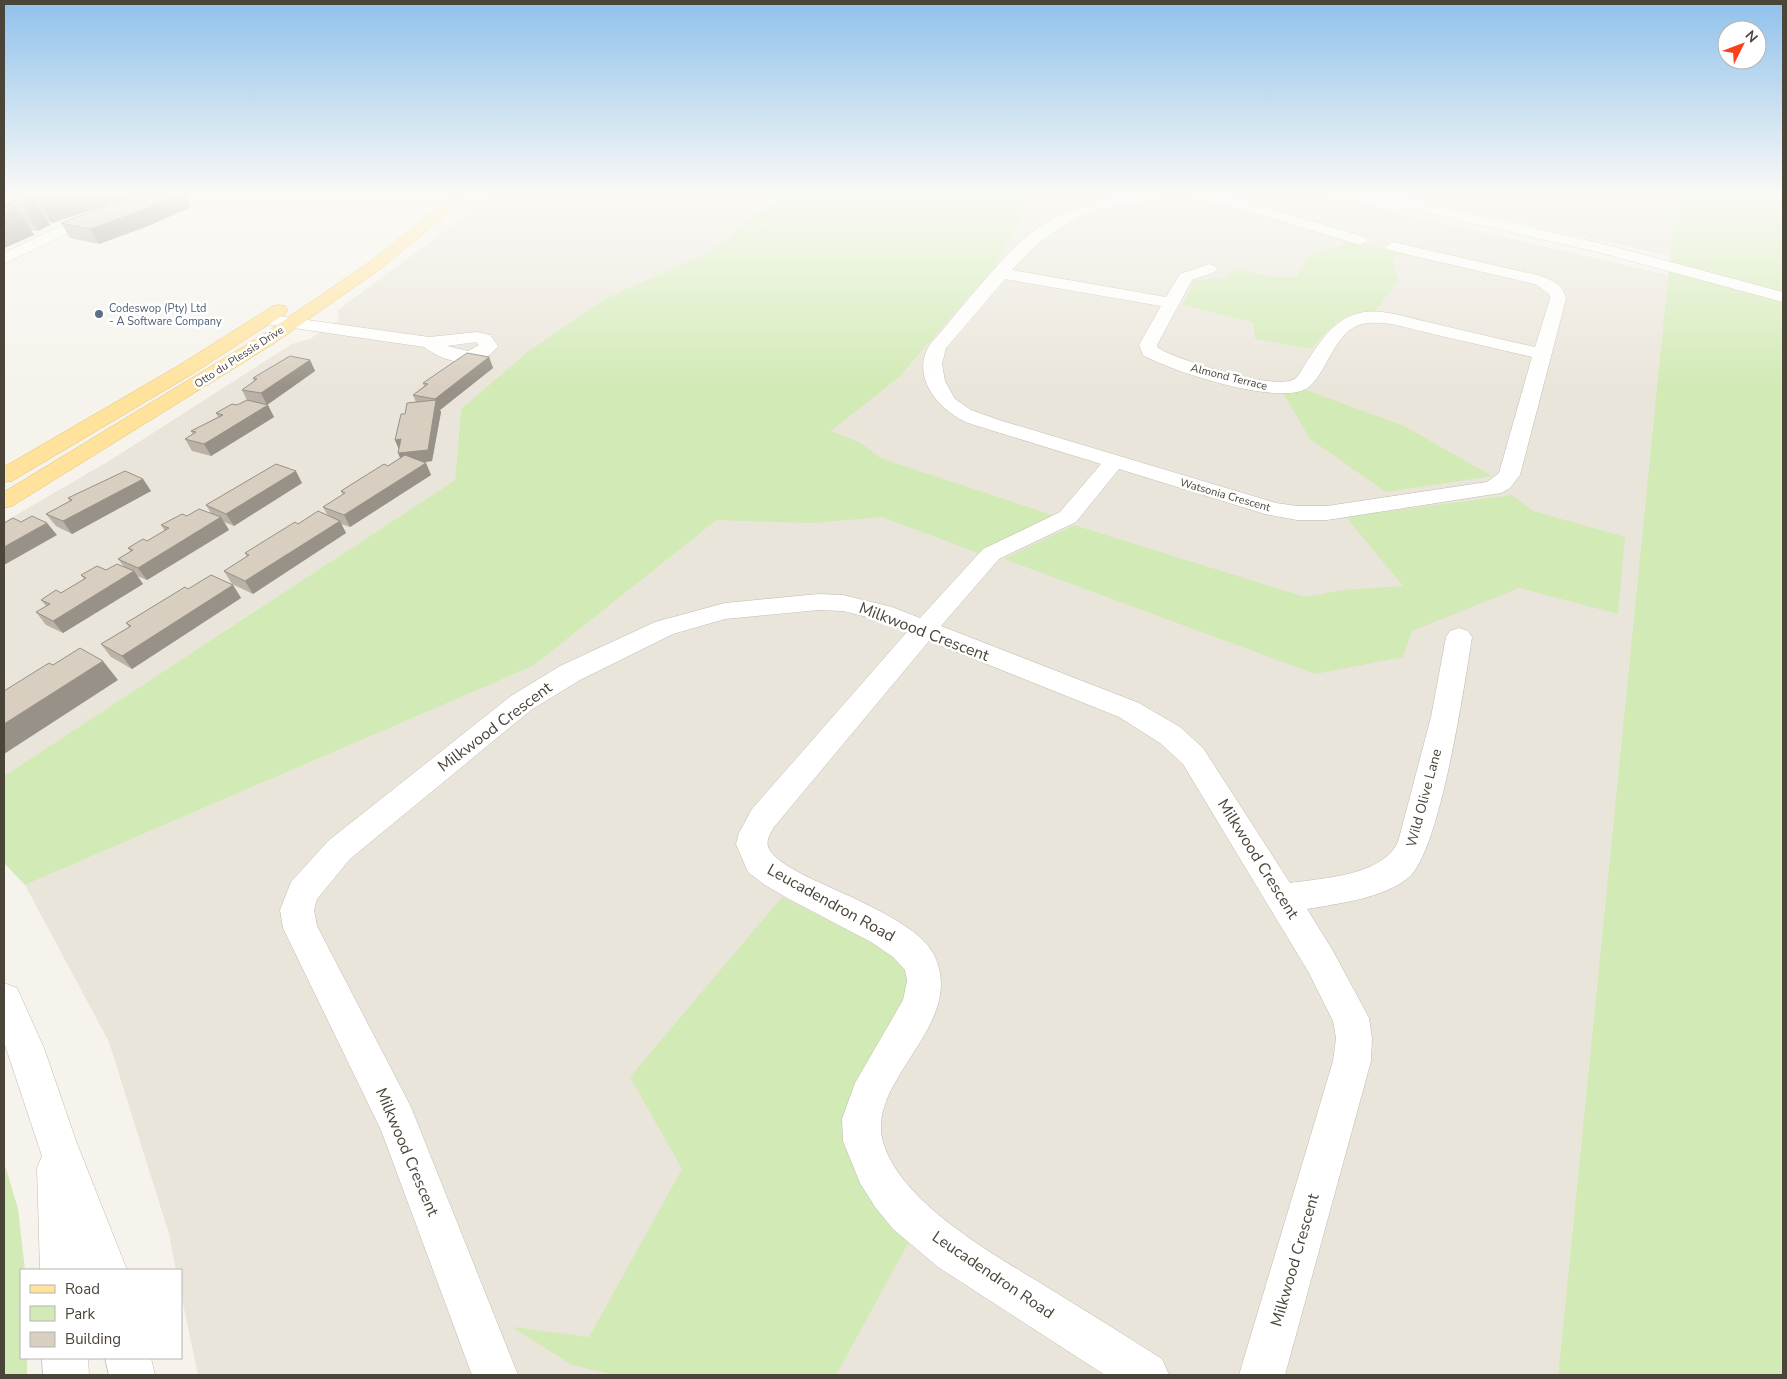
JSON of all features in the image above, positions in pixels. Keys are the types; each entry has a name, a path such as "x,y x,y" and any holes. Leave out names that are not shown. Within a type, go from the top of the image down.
{"main road":[{"name":"Otto du Plessis Drive","path":"4,501 231,364 382,260"},
{"name":"Otto du Plessis Drive","path":"4,476 185,370 290,302"}],"street":[{"name":"Watsonia Crescent","path":"1013,260 937,347 932,357 935,382 946,402 972,418 1273,509 1297,513 1327,514 1481,491 1502,483 1509,475 1541,354 1558,299 1557,292 1550,286 1531,278 1456,260"},
{"path":"1648,260 1783,297"},
{"name":"Almond Terrace","path":"1209,269 1186,277 1171,303 1148,344 1149,351 1158,358 1278,389 1294,388 1303,382 1330,340 1344,326 1366,317 1396,320 1541,354"},
{"path":"1001,274 1171,303"},
{"path":"265,319 429,342"},
{"name":"Leucadendron Road","path":"1114,462 1068,517 991,554 922,630 763,818 754,834 751,848 757,862 775,875 886,932 905,945 921,963 925,983 919,1008 880,1075 863,1110 862,1139 878,1176 903,1209 937,1242 1146,1375"},
{"name":"Milkwood Crescent","path":"495,1375 397,1121 300,928 297,910 303,892 339,850 522,703 570,673 664,628 702,616 726,611 818,602 862,606 1129,710 1170,735 1193,756 1284,899 1321,962 1351,1018 1354,1038 1352,1061 1262,1375"},
{"name":"Wild Olive Lane","path":"1284,899 1362,883 1394,871 1407,859 1414,842 1444,717 1459,637"},
{"path":"4,1000 25,1048 56,1141 105,1269"},
{"path":"56,1141 62,1269"},
{"path":"66,1359 66,1375"},
{"path":"128,1359 132,1375"}],"shaded area":[{"path":"405,260 691,260 606,298 527,352 461,409 455,480 4,776 4,522 109,461 292,344 310,339 339,320 338,310"},
{"path":"998,260 1605,260 1668,275 1558,1375 198,1375 182,1299 182,1269 176,1269 169,1234 109,1042 25,885 533,666 717,520 995,267"}],"green space":[{"path":"691,260 998,260 995,267 899,377 831,431 859,442 880,458 1058,517 978,553 882,517 812,523 717,520 533,666 25,885 4,863 4,776 455,480 461,409 527,352 606,298"},
{"path":"1306,260 1393,260 1398,280 1375,312 1364,312 1346,317 1332,327 1311,349 1255,339 1254,323 1182,305 1195,280 1223,278 1236,269 1272,277 1297,277"},
{"path":"1670,260 1783,260 1783,1375 1558,1375"},
{"path":"1306,390 1404,426 1492,476 1386,492 1310,439 1283,393"},
{"path":"1512,495 1533,511 1625,537 1618,614 1519,588 1412,631 1403,657 1315,674 1004,559 1074,525 1305,597 1343,590 1403,586 1346,517"},
{"path":"782,897 911,963 915,980 860,1074 850,1111 910,1240 836,1375 608,1375 607,1373 572,1365 512,1327 589,1337 682,1169 630,1077"},
{"path":"4,1162 18,1209 25,1269 20,1269 20,1359 27,1359 27,1375 4,1375"}],"building":[{"path":"467,353 489,357 435,399 413,395 428,384 423,383"},
{"path":"290,356 310,360 261,393 242,390 257,379 253,378"},
{"path":"247,400 268,405 204,444 185,439 196,432 191,431 223,415 216,413 232,404 237,405"},
{"path":"436,400 428,450 398,453 401,439 395,440 401,414 405,414 407,403"},
{"path":"405,455 426,463 344,515 323,507 345,493 341,491 384,464 388,466"},
{"path":"276,464 296,471 226,514 206,505"},
{"path":"125,471 143,479 63,521 46,514 72,500 68,498"},
{"path":"199,509 221,517 138,568 118,559 133,550 128,548 143,539 147,541 169,528 161,525 182,514 187,516"},
{"path":"318,511 340,521 245,581 224,571 249,555 245,553 295,522 298,524"},
{"path":"32,516 47,523 4,547 4,523 13,518 21,522"},
{"path":"117,564 134,571 53,621 36,612 50,604 41,600 56,590 61,593 86,578 81,575 97,566 106,570"},
{"path":"211,575 233,585 122,656 101,644 131,626 126,623 185,587 188,589"},
{"path":"80,648 103,661 4,724 4,691 49,663 53,665"}],"place":[{"name":"Codeswop (Pty) Ltd - A Software Company","path":"99,314"}]}
